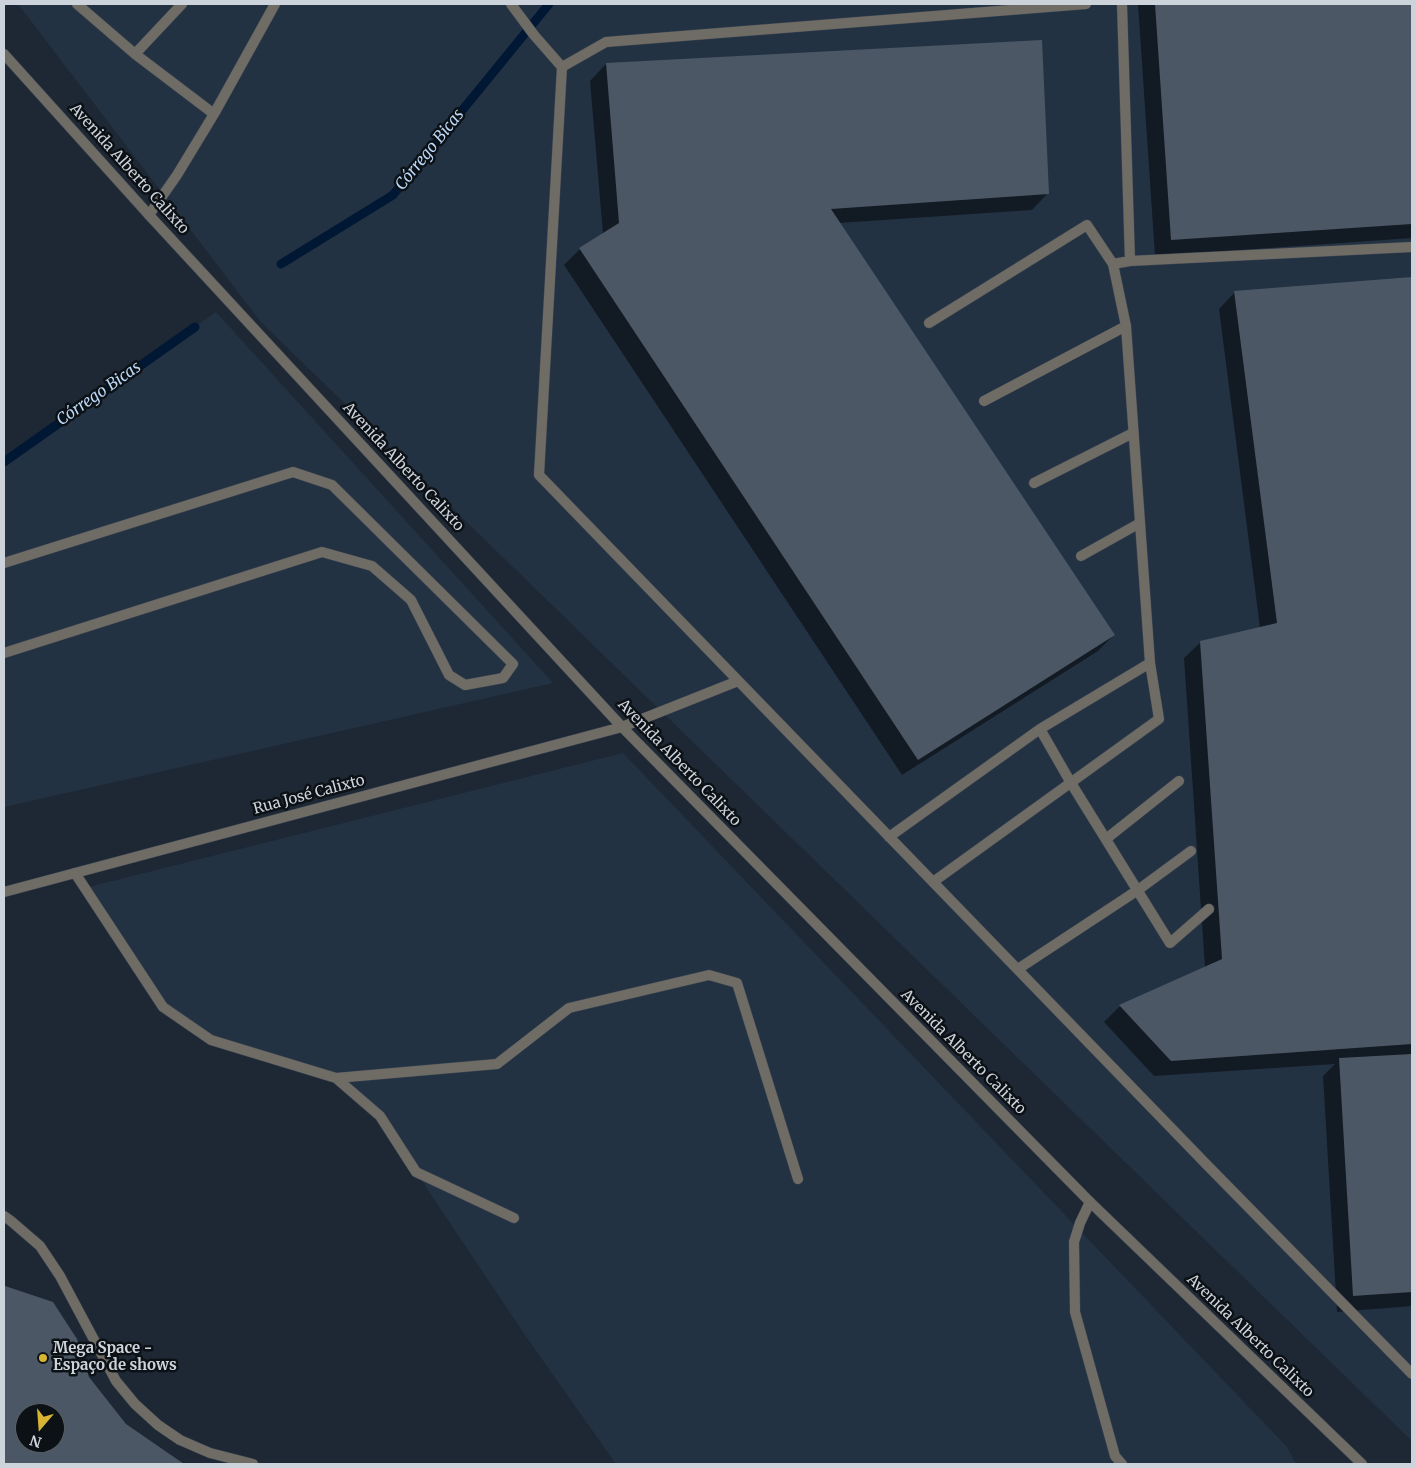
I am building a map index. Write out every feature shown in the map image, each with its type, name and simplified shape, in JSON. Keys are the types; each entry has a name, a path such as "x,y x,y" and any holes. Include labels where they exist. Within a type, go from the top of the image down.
{"street":[{"path":"77,4 135,54 214,114"},
{"path":"135,54 182,4"},
{"path":"149,214 177,175 214,114 275,4"},
{"path":"511,4 534,35 562,67 539,475 1412,1374"},
{"path":"562,67 606,42 1086,4"},
{"path":"1122,4 1130,261"},
{"name":"Avenida Alberto Calixto","path":"4,54 622,727 1090,1202 1362,1464"},
{"path":"929,323 1086,225 1113,264 1126,326 1150,663 1159,719 933,882"},
{"path":"1113,264 1130,261 1412,246"},
{"path":"984,401 1126,326"},
{"path":"1034,483 1133,433"},
{"path":"4,562 293,472 332,485 512,664 504,678 465,684 449,675 412,600 372,566 322,552 4,653"},
{"path":"1081,556 1140,522"},
{"path":"889,837 1040,729 1150,663"},
{"name":"Rua José Calixto","path":"4,892 622,727 738,681"},
{"path":"1040,729 1170,943 1209,909"},
{"path":"1106,839 1179,781"},
{"path":"1018,969 1138,890 1191,851"},
{"path":"75,873 163,1006 211,1040 336,1078 497,1064 569,1008 709,975 737,983 798,1178"},
{"path":"336,1078 380,1116 416,1172 514,1218"},
{"path":"1090,1202 1074,1242 1075,1312 1116,1456 1122,1464"},
{"path":"4,1216 40,1246 60,1276 116,1381 135,1404 158,1425 180,1440 210,1453 253,1464"}],"shaded area":[{"path":"18,4 1412,4 1412,1441 261,322"},
{"path":"216,312 553,683 4,807 4,462"},
{"path":"623,753 1287,1447 1296,1464 616,1464 525,1335 380,1116 336,1078 211,1040 163,1007 85,888"}],"building":[{"path":"1155,4 1412,4 1412,224 1171,240"},
{"path":"1042,40 1049,194 831,209 1115,635 918,760 579,248 619,223 606,63"},
{"path":"1412,277 1412,1044 1171,1061 1119,1005 1222,959 1200,641 1277,623 1234,291"},
{"path":"1412,1054 1412,1292 1353,1296 1339,1058"},
{"name":"Mega Space - Espaço de shows","path":"5,1286 53,1302 77,1339 89,1377 126,1424 184,1464 4,1464"}],"waterway":[{"name":"Córrego Bicas","path":"281,264 393,195 549,4"},
{"name":"Córrego Bicas","path":"4,462 195,327"}],"place":[{"name":"Mega Space - Espaço de shows","path":"43,1358"}]}
